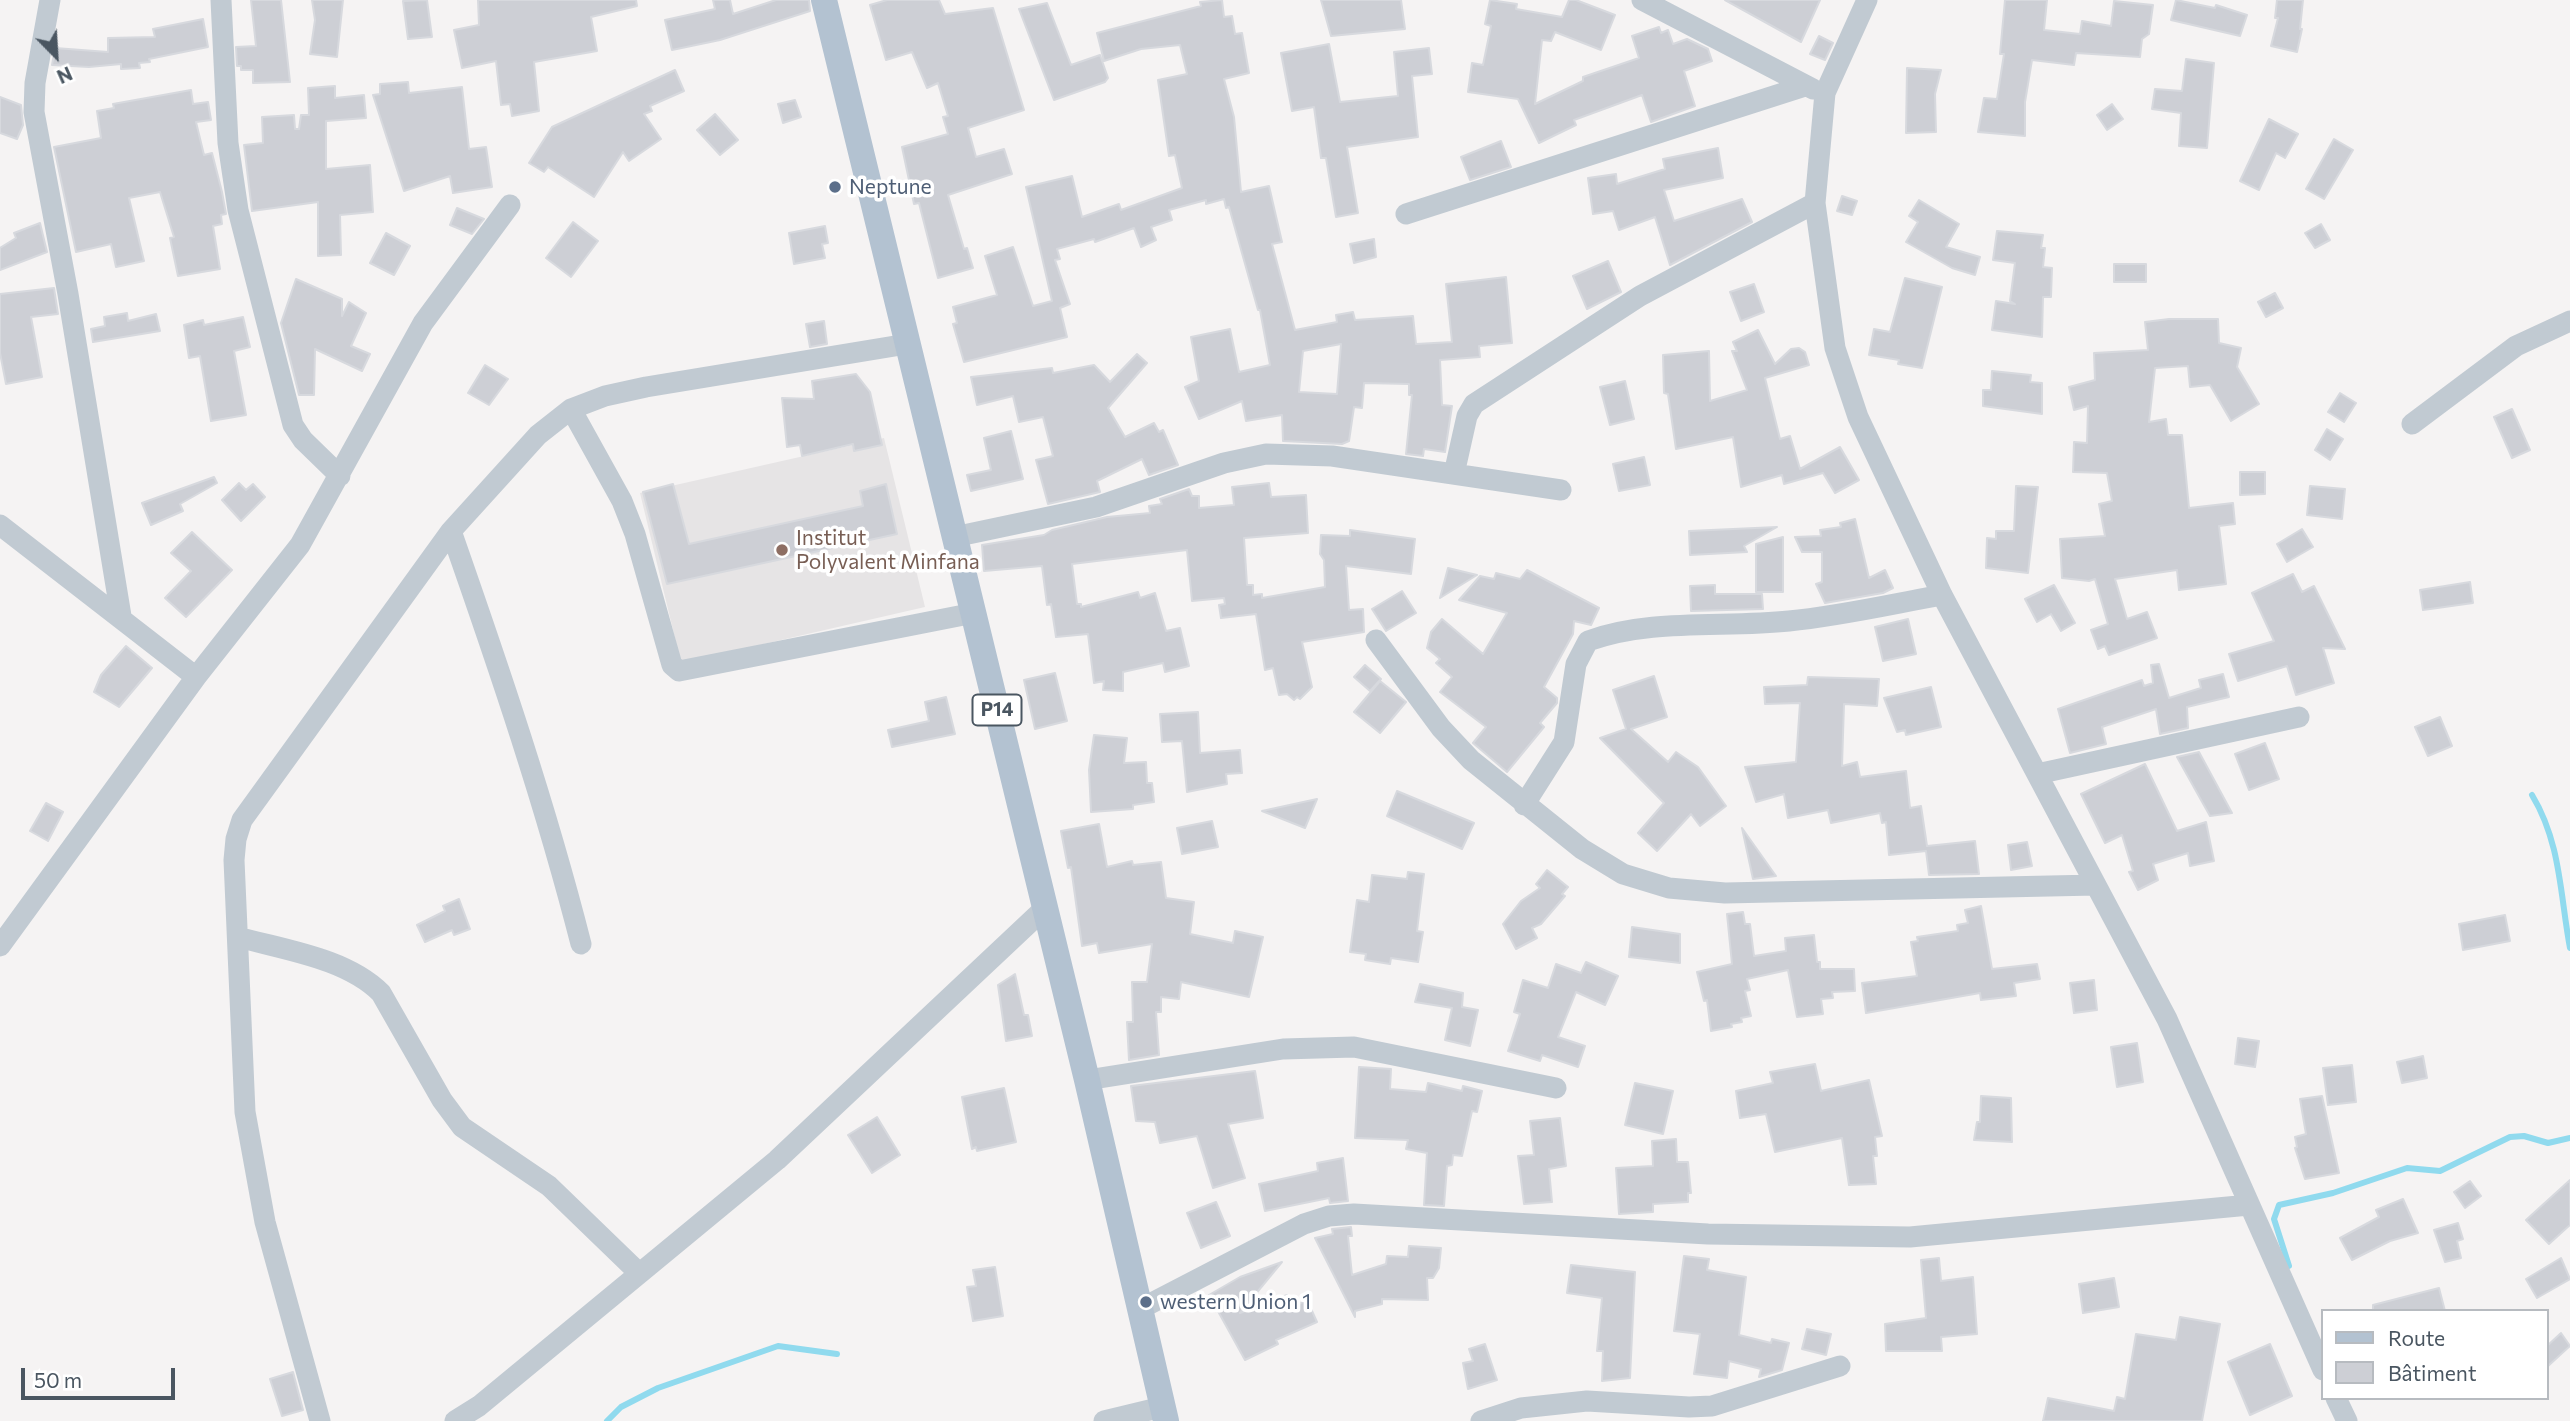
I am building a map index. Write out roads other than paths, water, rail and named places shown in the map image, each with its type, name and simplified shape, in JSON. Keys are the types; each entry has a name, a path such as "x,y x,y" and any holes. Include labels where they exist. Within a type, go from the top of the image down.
{"main road":[{"name":"P14","path":"824,0 1142,1308 1164,1414"}],"street":[{"path":"50,0 36,83 34,112 68,294 121,616"},
{"path":"221,0 228,144 237,209 257,290 293,425 303,440 340,476"},
{"path":"1642,0 1815,90"},
{"path":"1867,0 1815,90 1815,203 1835,348 1850,394 1889,488 1942,595 2167,1019 2322,1368"},
{"path":"1406,214 1815,90"},
{"path":"1454,474 1467,416 1474,404 1640,296 1815,203"},
{"path":"0,946 197,677 300,545 340,476 397,365 423,323 510,205"},
{"path":"2412,424 2515,346 2553,326 2570,321"},
{"path":"320,1421 265,1222 245,1112 234,860 236,839 242,820 451,531 538,435 571,409 605,396 646,387 907,344"},
{"path":"571,409 622,502 635,534 672,665 679,671 974,613"},
{"path":"954,537 1096,507 1224,463 1256,455 1332,456 1561,490"},
{"path":"0,524 197,677"},
{"path":"451,531 527,748 552,828 581,944"},
{"path":"1524,805 1564,742 1576,664 1588,641 1605,635 1678,626 1790,621 1942,595"},
{"path":"1376,640 1441,727 1471,760 1582,849 1623,874 1669,888 1725,893 2096,885"},
{"path":"2037,774 2300,717"},
{"path":"455,1421 479,1406 777,1160 1045,908"},
{"path":"238,937 322,961 370,983 381,993 442,1100 462,1127 549,1186 639,1273"},
{"path":"1087,1080 1283,1049 1354,1047 1556,1088"},
{"path":"1142,1308 1304,1224 1329,1216 1386,1215 1708,1234 1910,1237 2249,1205"},
{"path":"1481,1421 1521,1408 1587,1401 1712,1406 1840,1366"},
{"path":"2337,1400 2347,1421"},
{"path":"1104,1421 1164,1414"}],"waterway":[{"path":"2532,795 2542,813 2554,851 2570,948"},
{"path":"2289,1266 2274,1219 2279,1205 2333,1193 2407,1168 2440,1171 2510,1137 2524,1136 2548,1143 2570,1138"},
{"path":"607,1421 621,1407 658,1388 778,1346 837,1354"}],"place":[{"name":"Neptune","path":"835,187"},
{"name":"Institut Polyvalent Minfana","path":"782,550"},
{"name":"western Union 1","path":"1146,1302"}]}
